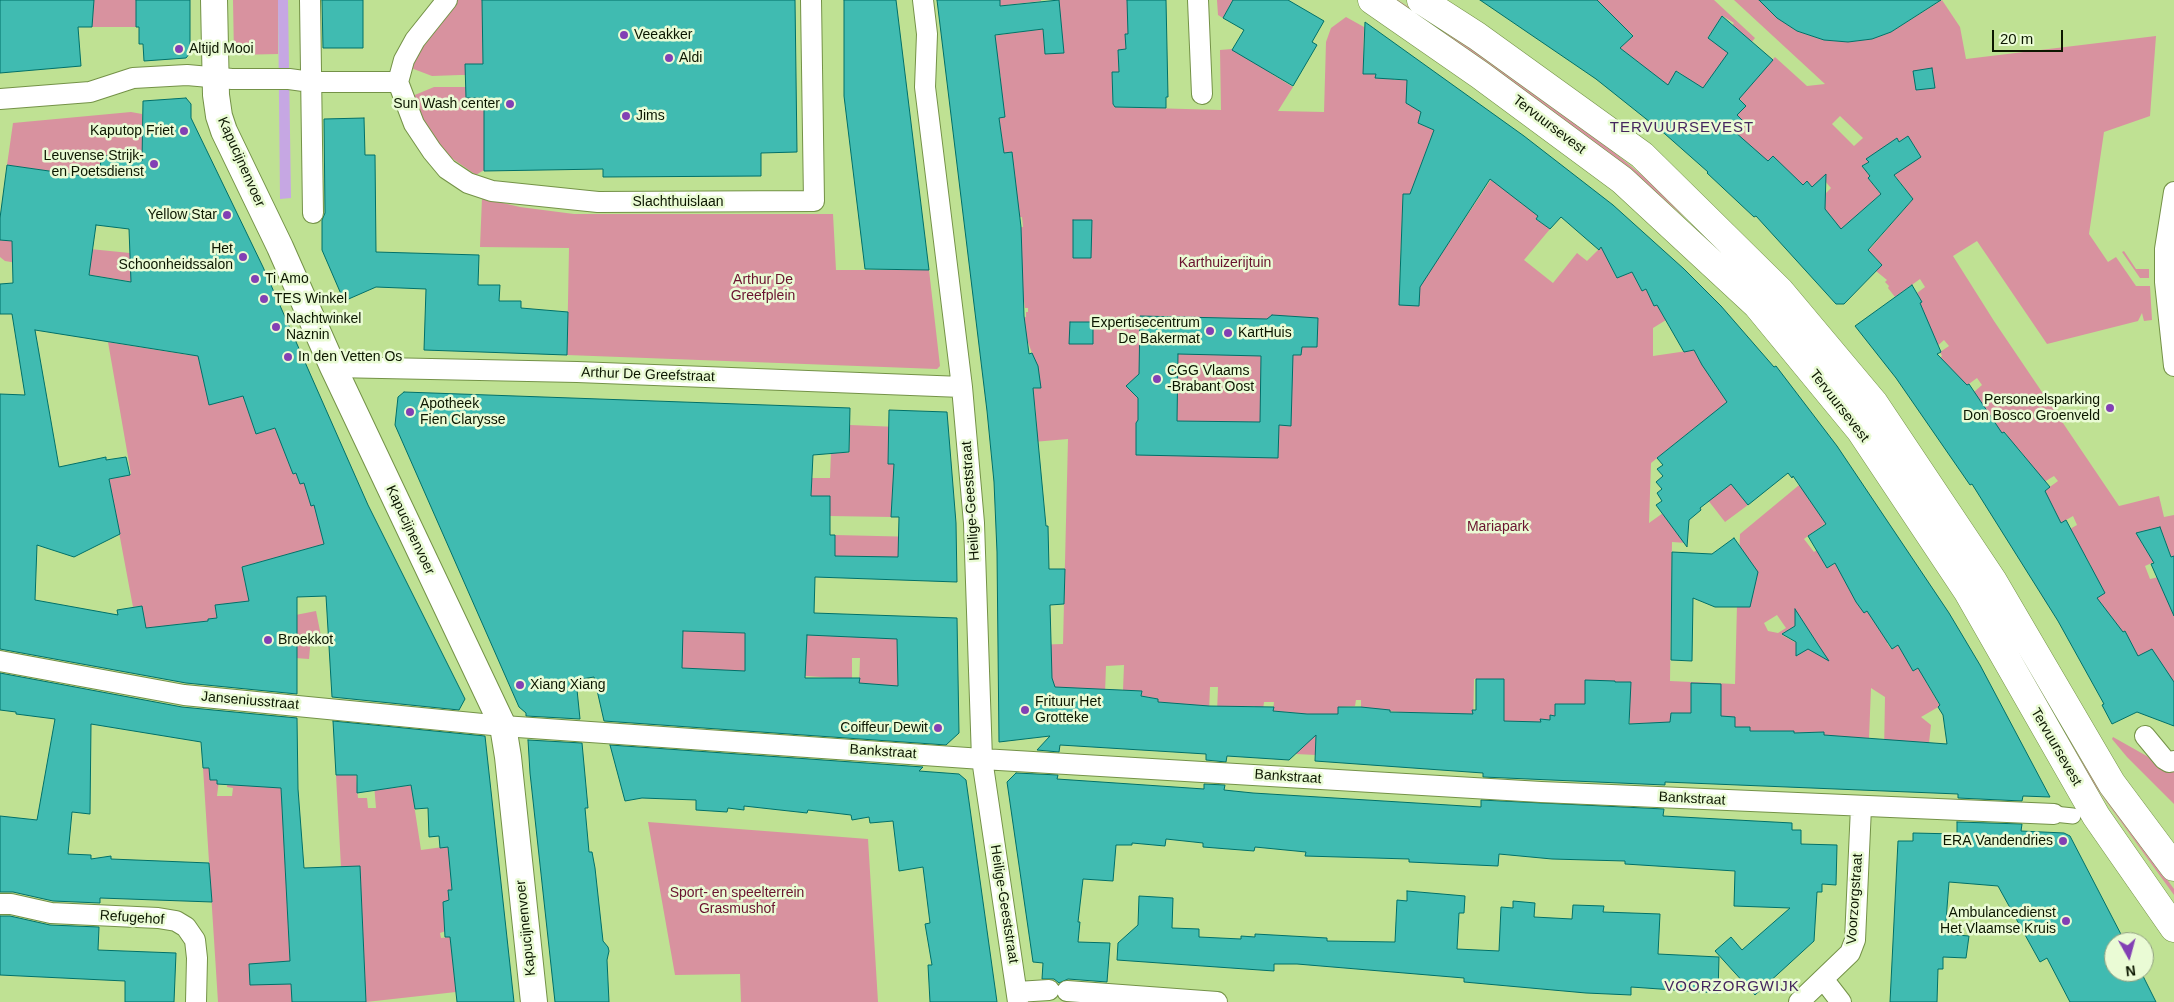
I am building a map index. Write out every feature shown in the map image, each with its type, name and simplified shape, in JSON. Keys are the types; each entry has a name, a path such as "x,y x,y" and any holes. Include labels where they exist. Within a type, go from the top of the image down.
{"main road":[{"name":"Tervuursevest","path":"1372,0 1480,75 1622,180 1757,305 1854,422 1898,487 1968,592 2096,816 2174,928"},
{"name":"Tervuursevest","path":"1421,0 1477,36 1642,156 1780,291 1879,411 1993,581 2112,784 2174,867"}],"street":[{"name":"Kapucijnenvoer","path":"214,0 215,78 219,116 224,131 280,247 333,367 503,726 534,1002"},
{"path":"310,0 313,213"},
{"path":"0,99 90,92 133,78 187,75 311,82 398,82 404,60 415,40 447,0"},
{"name":"Slachthuislaan","path":"398,82 414,124 447,169 468,183 492,191 598,202 814,201 811,0"},
{"name":"Heilige-Geeststraat","path":"923,0 927,34 925,87 962,387 974,532 982,759 1017,997"},
{"path":"1198,0 1202,94"},
{"path":"2174,192 2165,248 2165,274 2174,366"},
{"name":"Arthur De Greefstraat","path":"333,367 577,372 962,387"},
{"name":"Janseniusstraat","path":"0,661 184,694 503,726"},
{"name":"Bankstraat","path":"503,726 982,759 1531,791 2063,815"},
{"path":"2145,736 2164,759 2169,762 2174,761"},
{"name":"Voorzorgstraat","path":"1799,1002 1850,953 1854,940 1861,807"},
{"name":"Refugehof","path":"0,904 11,904 51,913 158,918 176,921 186,927 195,940 197,958 196,1002"},
{"path":"1824,980 1841,1002"},
{"path":"1017,997 1058,991 1217,1002"}],"green space":[{"path":"94,0 136,0 136,27 92,27"},
{"path":"233,0 278,0 278,54 234,55"},
{"path":"457,0 482,0 483,64 466,75 432,76 411,68 422,43 450,5"},
{"path":"972,0 1041,0 1041,1 973,9"},
{"path":"1059,0 1128,0 1126,49 1118,50 1119,72 1112,72 1113,104 1115,107 1221,110 1220,50 1232,49 1240,55 1257,24 1270,73 1293,87 1278,111 1324,112 1326,42 1331,28 1346,17 1364,27 1363,73 1376,74 1375,77 1394,77 1394,80 1407,80 1421,112 1418,123 1434,130 1410,194 1403,194 1399,290 1416,292 1492,178 1522,204 1542,211 1536,219 1550,229 1524,260 1553,283 1577,253 1587,261 1605,243 1609,262 1616,277 1632,272 1642,291 1646,289 1654,305 1658,305 1666,320 1653,328 1653,356 1694,350 1699,359 1720,381 1716,386 1727,401 1735,456 1706,419 1651,463 1649,523 1663,513 1687,543 1672,542 1670,681 1735,684 1737,605 1753,594 1754,590 1738,584 1740,534 1804,481 1807,496 1826,523 1804,539 1814,552 1836,537 1825,564 1827,568 1836,563 1886,598 1907,630 1887,643 1891,649 1906,640 1922,656 1910,665 1913,671 1927,663 1935,676 1926,682 1940,706 1921,717 1931,725 1929,743 1884,753 1885,697 1871,688 1869,738 1824,738 1824,732 1794,733 1794,731 1784,731 1784,736 1735,732 1735,717 1678,718 1678,713 1671,713 1670,734 1647,723 1630,724 1630,718 1584,717 1567,704 1555,704 1555,716 1550,720 1541,719 1541,732 1504,723 1486,679 1474,679 1473,729 1446,713 1409,713 1361,708 1361,700 1356,700 1355,706 1338,707 1338,714 1317,714 1316,755 1296,754 1296,713 1273,711 1274,702 1264,702 1261,725 1255,725 1255,706 1244,706 1244,714 1217,713 1218,687 1210,687 1209,712 1158,704 1158,699 1148,697 1140,710 1142,691 1123,690 1124,665 1106,666 1105,693 1051,695 1051,660 1030,645 1063,644 1068,439 1033,442 1032,430 1037,429 1035,406 1028,389 1040,388 1032,353 1019,318 1026,317 1028,308 1025,308 1024,301 1014,301 1013,285 972,287 970,271 1021,268 1012,228 1023,227 1022,217 1008,219 1016,188 1012,153 1004,153 999,118 1005,117 994,82 1001,81 1001,77 984,37 1043,29 1045,54 1063,53","holes":["1777,615 1786,628 1778,633 1768,631 1764,623","1803,621 1807,649 1782,635"]},
{"path":"1217,0 1233,0 1223,18 1218,15"},
{"path":"1391,0 1398,0 1477,53 1605,145 1654,185 1751,278 1868,416 2018,647 2082,761 2174,889 2174,895 2090,779 1749,281 1689,221 1629,169 1506,78"},
{"path":"1593,0 1714,0 1755,38 1740,56 1760,74 1775,57 1807,86 1825,84 1734,0 1759,0 1777,17 1797,31 1824,40 1848,42 1872,39 1891,32 1942,0 1960,27 1966,59 2156,36 2150,116 2104,132 2089,234 2108,262 2116,257 2136,286 2150,286 2152,320 2144,321 2142,313 2138,321 2047,344 1977,241 1953,256 1994,321 2119,506 2159,496 2164,517 2174,515 2174,564 2160,527 2136,533 2154,562 2145,566 2150,579 2159,577 2174,616 2174,690 2138,688 2130,641 2125,631 2123,632 2058,597 2047,604 2042,596 2091,566 2086,557 2063,533 2077,525 2073,516 2061,523 2040,494 2058,481 2054,476 2031,490 2030,464 2018,448 2016,449 2005,432 1980,447 1997,425 1991,416 1986,419 1974,392 1982,385 1977,378 1962,389 1951,369 1944,362 1928,367 1942,356 1940,352 1949,346 1944,340 1934,349 1900,316 1922,302 1917,293 1925,287 1920,279 1895,297 1885,282 1887,280 1876,271 1882,265 1875,257 1857,264 1913,199 1887,165 1878,156 1862,166 1870,176 1868,178 1881,194 1838,232 1835,222 1818,201 1831,188 1824,180 1812,187 1797,192 1766,190 1735,132 1737,115 1746,106 1740,99 1719,120 1675,85 1683,75 1677,71 1668,86 1629,77 1639,63 1620,48 1633,35","holes":["1723,16 1734,23 1723,39 1717,44 1708,37","1840,116 1863,138 1854,146 1832,124","1908,137 1921,157 1913,162 1903,163 1890,143 1897,138 1899,142"]},
{"path":"434,87 466,87 466,98 484,98 484,170 476,175 446,154 410,97"},
{"path":"131,112 142,114 142,128 152,156 131,159 102,155 98,178 7,165 13,123"},
{"name":"Arthur De Greefplein","path":"482,198 520,207 574,214 833,214 836,270 929,270 940,366 937,369 567,355 569,248 480,247"},
{"path":"0,240 130,253 189,291 5,261 0,257"},
{"path":"2124,251 2136,269 2149,269 2149,278 2140,278 2122,252"},
{"path":"189,311 254,379 253,425 256,434 275,428 276,432 278,431 293,474 296,473 300,484 310,481 324,544 242,567 256,634 225,604 215,606 217,618 208,619 209,627 186,625 185,623 146,629 142,606 133,607 109,479 131,474 108,342 189,355"},
{"path":"850,425 898,427 888,464 895,464 891,517 830,516 830,496 811,496 812,478 830,478 831,452 849,453"},
{"path":"1720,469 1748,505 1725,522 1697,486"},
{"path":"835,535 919,537 908,558 835,556"},
{"path":"316,611 321,636 311,637 309,659 295,658 275,619"},
{"path":"683,631 773,634 807,644 807,635 897,638 898,689 859,683 860,658 852,658 852,682 836,678 791,675 762,667 745,666 745,672 680,669"},
{"path":"2113,737 2168,768 2174,769 2174,804 2127,757 2112,739"},
{"path":"229,762 280,763 292,1002 218,1002 203,768 209,768 210,780 219,780 217,796 232,796 233,788 227,787"},
{"path":"336,775 356,775 358,798 367,798 368,808 376,808 374,784 394,788 411,785 421,850 450,846 469,874 451,877 452,890 449,900 443,902 446,931 440,933 441,938 450,937 456,992 366,1002 360,866 341,867"},
{"name":"Sport- en speelterrein Grasmushof","path":"648,822 868,839 878,1002 741,1002 740,974 675,975"}],"shaded area":[{"path":"278,0 288,0 291,198 280,199"}],"building":[{"path":"0,0 94,0 92,27 78,27 81,66 0,73"},
{"path":"136,0 190,0 190,53 186,58 144,61 143,44 139,44 139,27 136,27"},
{"path":"322,0 363,0 363,48 323,48"},
{"path":"482,0 795,0 797,152 761,153 761,176 603,177 603,169 484,171 484,98 466,98 465,64 483,64"},
{"path":"844,0 896,0 929,270 865,269 844,96"},
{"path":"937,0 1000,0 1000,6 1059,0 1064,53 1045,54 1043,29 995,35 1005,117 999,118 1004,153 1012,152 1021,227 1024,316 1029,354 1032,353 1038,366 1041,388 1033,388 1046,526 1048,526 1049,569 1065,569 1064,604 1050,605 1052,678 1055,687 1142,691 1141,696 1158,699 1158,702 1209,706 1274,707 1273,711 1307,714 1338,714 1338,707 1361,707 1390,710 1390,712 1473,714 1472,710 1476,710 1476,679 1504,679 1504,721 1541,722 1540,719 1550,720 1550,715 1555,716 1555,704 1585,704 1585,680 1631,682 1629,724 1670,722 1671,713 1691,713 1691,683 1721,684 1721,716 1735,717 1735,727 1750,727 1750,731 1824,732 1824,735 1947,744 1943,715 1938,707 1940,705 1918,668 1913,671 1898,645 1892,649 1867,611 1864,613 1856,602 1835,563 1827,568 1808,536 1826,524 1793,476 1792,478 1788,473 1748,505 1731,484 1700,508 1701,510 1689,520 1687,547 1656,505 1662,501 1657,493 1662,489 1656,482 1663,476 1657,469 1663,465 1657,458 1727,402 1694,350 1684,352 1657,305 1654,306 1646,289 1642,291 1632,272 1617,278 1601,247 1599,250 1561,217 1550,229 1536,219 1538,216 1490,179 1420,287 1419,306 1399,305 1403,194 1410,194 1434,130 1418,123 1421,112 1406,103 1407,80 1375,78 1376,74 1363,74 1365,22 1524,136 1613,205 1684,269 1721,306 1774,367 1776,366 1837,446 1949,613 1980,665 2050,797 2023,796 2022,801 1958,798 1958,794 1665,782 1665,785 1483,777 1483,773 1315,761 1316,735 1289,760 1227,756 1226,762 1206,760 1206,754 1060,745 1059,752 1037,750 1050,736 999,742 997,552 994,482"},
{"path":"1127,0 1166,0 1168,97 1166,97 1166,108 1115,107 1113,104 1112,72 1119,72 1118,50 1126,49 1125,34 1128,34"},
{"path":"1233,0 1288,0 1324,21 1312,42 1317,45 1293,86 1232,50 1244,30 1223,18"},
{"path":"1480,0 1597,0 1633,36 1620,48 1668,85 1676,71 1703,88 1728,53 1708,38 1722,16 1773,60 1739,99 1746,106 1737,115 1744,122 1735,132 1768,161 1773,156 1803,185 1807,181 1812,187 1826,174 1825,209 1841,229 1881,194 1868,178 1870,176 1862,166 1869,162 1866,159 1897,138 1899,142 1908,136 1921,157 1894,175 1913,199 1868,250 1882,265 1844,304 1836,304 1756,216 1754,217 1708,172 1665,134 1596,79"},
{"path":"1759,0 1941,0 1891,32 1872,39 1848,42 1824,40 1797,31 1777,18"},
{"path":"1932,68 1935,88 1916,90 1913,71"},
{"path":"186,98 191,104 191,118 263,267 368,505 465,699 459,710 332,697 326,596 297,597 297,694 186,683 0,649 0,394 25,395 12,314 0,314 0,284 13,283 12,241 0,240 0,218 7,165 98,178 102,155 142,161 143,101","holes":["96,225 129,229 131,282 89,275","35,330 198,356 209,405 243,396 256,434 275,428 293,474 296,473 300,484 304,483 311,506 314,505 324,544 242,567 249,601 215,605 217,618 208,619 208,621 146,628 142,606 117,610 118,615 35,600 37,545 74,557 120,534 109,479 130,475 126,457 106,460 106,457 59,467"]},
{"path":"364,118 365,155 375,155 376,252 479,255 478,285 500,285 499,301 521,301 521,308 568,312 567,355 424,350 426,289 376,287 344,301 322,250 322,220 325,213 324,119"},
{"path":"1073,220 1092,220 1091,258 1073,258"},
{"path":"1912,285 1922,302 1920,303 1941,352 1937,354 1967,385 1969,384 2002,433 2004,432 2050,487 2045,491 2061,523 2066,520 2105,593 2097,598 2123,632 2125,631 2138,656 2152,649 2174,682 2174,726 2137,712 2112,724 2102,705 2104,704 2058,621 1972,484 1970,485 1896,378 1855,326"},
{"name":"KartHuis","path":"1272,315 1318,318 1317,347 1302,347 1301,355 1293,355 1291,426 1279,425 1278,458 1136,455 1138,398 1126,386 1139,374 1140,316 1267,319","holes":["1178,354 1261,356 1260,422 1177,421"]},
{"path":"1070,322 1093,322 1093,344 1069,344"},
{"path":"404,392 850,408 849,452 813,455 811,496 830,496 830,535 835,535 835,556 898,557 899,517 891,517 894,464 888,464 889,410 947,412 956,523 957,582 815,577 814,613 957,618 959,733 946,745 604,721 594,677 576,680 580,719 526,716 526,713 519,707 395,425 398,397","holes":["683,631 745,633 745,671 682,668","807,635 897,639 898,686 859,683 860,678 805,678"]},
{"path":"2160,527 2171,557 2174,556 2174,616 2151,564 2154,563 2136,533"},
{"path":"1734,538 1758,572 1750,607 1715,607 1693,598 1692,661 1671,660 1672,552 1712,554"},
{"path":"1795,609 1829,661 1808,649 1796,656 1796,642 1782,634 1795,626"},
{"path":"0,673 182,707 297,718 298,789 304,868 360,866 366,1002 292,1002 291,984 250,985 249,964 290,961 281,788 217,784 217,780 210,780 209,768 203,768 201,742 91,724 90,814 72,812 68,854 91,855 91,859 111,856 111,859 209,863 212,902 100,898 100,903 53,901 13,892 0,892 0,816 37,820 55,719 0,710"},
{"path":"333,721 485,736 514,1002 457,1002 450,937 445,937 443,902 449,900 448,890 452,890 448,847 440,848 439,836 429,837 428,808 415,809 411,785 357,793 357,775 336,775"},
{"path":"528,740 582,743 588,808 585,808 589,852 592,852 595,868 603,941 609,951 607,960 609,1002 555,1002"},
{"path":"610,745 923,767 919,771 959,774 966,780 997,1002 930,1002 928,965 932,965 925,924 930,923 923,867 899,871 893,821 870,823 869,817 852,820 851,815 808,810 807,813 744,806 744,810 728,808 727,812 696,810 696,800 642,798 625,801"},
{"path":"1016,773 1058,775 1057,779 1204,789 1204,784 1225,785 1224,790 1253,793 1481,807 1481,800 1664,809 1663,816 1792,823 1792,830 1801,830 1801,844 1837,845 1836,885 1822,884 1822,892 1817,892 1814,941 1755,995 1715,951 1731,937 1742,950 1790,908 1734,906 1735,871 1625,864 1625,861 1552,859 1499,854 1498,866 1409,862 1409,859 1305,856 1306,852 1255,847 1254,851 1203,847 1203,843 1166,839 1165,846 1132,843 1132,845 1116,845 1113,881 1083,879 1078,922 1080,922 1078,942 1110,943 1107,982 1068,979 1059,983 1054,979 1042,979 1043,963 1033,962 1007,782"},
{"path":"1957,822 2022,824 2021,831 2064,833 2070,836 2120,932 2104,932 2104,982 2146,982 2156,1002 2070,1002 2047,958 2040,962 1998,886 1949,882 1945,934 1969,936 1966,958 1943,957 1943,969 1938,969 1937,1002 1890,1002 1898,841 1913,841 1913,833 1957,834"},
{"path":"1407,891 1465,896 1464,913 1459,913 1457,949 1499,951 1501,907 1513,908 1513,901 1535,903 1534,917 1572,919 1573,905 1604,906 1603,912 1660,914 1658,954 1719,957 1718,993 1631,987 1631,995 1586,993 1464,982 1464,978 1297,964 1274,964 1274,971 1117,960 1118,943 1138,925 1139,896 1173,898 1172,928 1199,929 1199,937 1241,939 1241,936 1255,937 1255,934 1327,938 1327,941 1395,942 1397,900 1407,901"},
{"path":"0,916 10,916 50,925 99,927 98,950 176,953 174,1002 125,1002 125,981 0,975"}],"place":[{"name":"Veeakker","path":"624,35"},
{"name":"Altijd Mooi","path":"179,49"},
{"name":"Aldi","path":"669,58"},
{"name":"Sun Wash center","path":"510,104"},
{"name":"Jims","path":"626,116"},
{"name":"Kaputop Friet","path":"184,131"},
{"name":"Leuvense Strijk- en Poetsdienst","path":"154,164"},
{"name":"Yellow Star","path":"227,215"},
{"name":"Het Schoonheidssalon","path":"243,257"},
{"name":"Ti Amo","path":"255,279"},
{"name":"TES Winkel","path":"264,299"},
{"name":"Nachtwinkel Naznin","path":"276,327"},
{"name":"Expertisecentrum De Bakermat","path":"1210,331"},
{"name":"KartHuis","path":"1228,333"},
{"name":"In den Vetten Os","path":"288,357"},
{"name":"CGG Vlaams -Brabant Oost","path":"1157,379"},
{"name":"Personeelsparking Don Bosco Groenveld","path":"2110,408"},
{"name":"Apotheek Fien Clarysse","path":"410,412"},
{"name":"Broekkot","path":"268,640"},
{"name":"Xiang Xiang","path":"520,685"},
{"name":"Frituur Het Grotteke","path":"1025,710"},
{"name":"Coiffeur Dewit","path":"938,728"},
{"name":"ERA Vandendries","path":"2063,841"},
{"name":"Ambulancedienst Het Vlaamse Kruis","path":"2066,921"}],"district":[{"name":"TERVUURSEVEST","path":"1682,128"},
{"name":"VOORZORGWIJK","path":"1732,987"}],"park label":[{"name":"Karthuizerijtuin","path":"1225,263"},
{"name":"Mariapark","path":"1498,527"}]}
